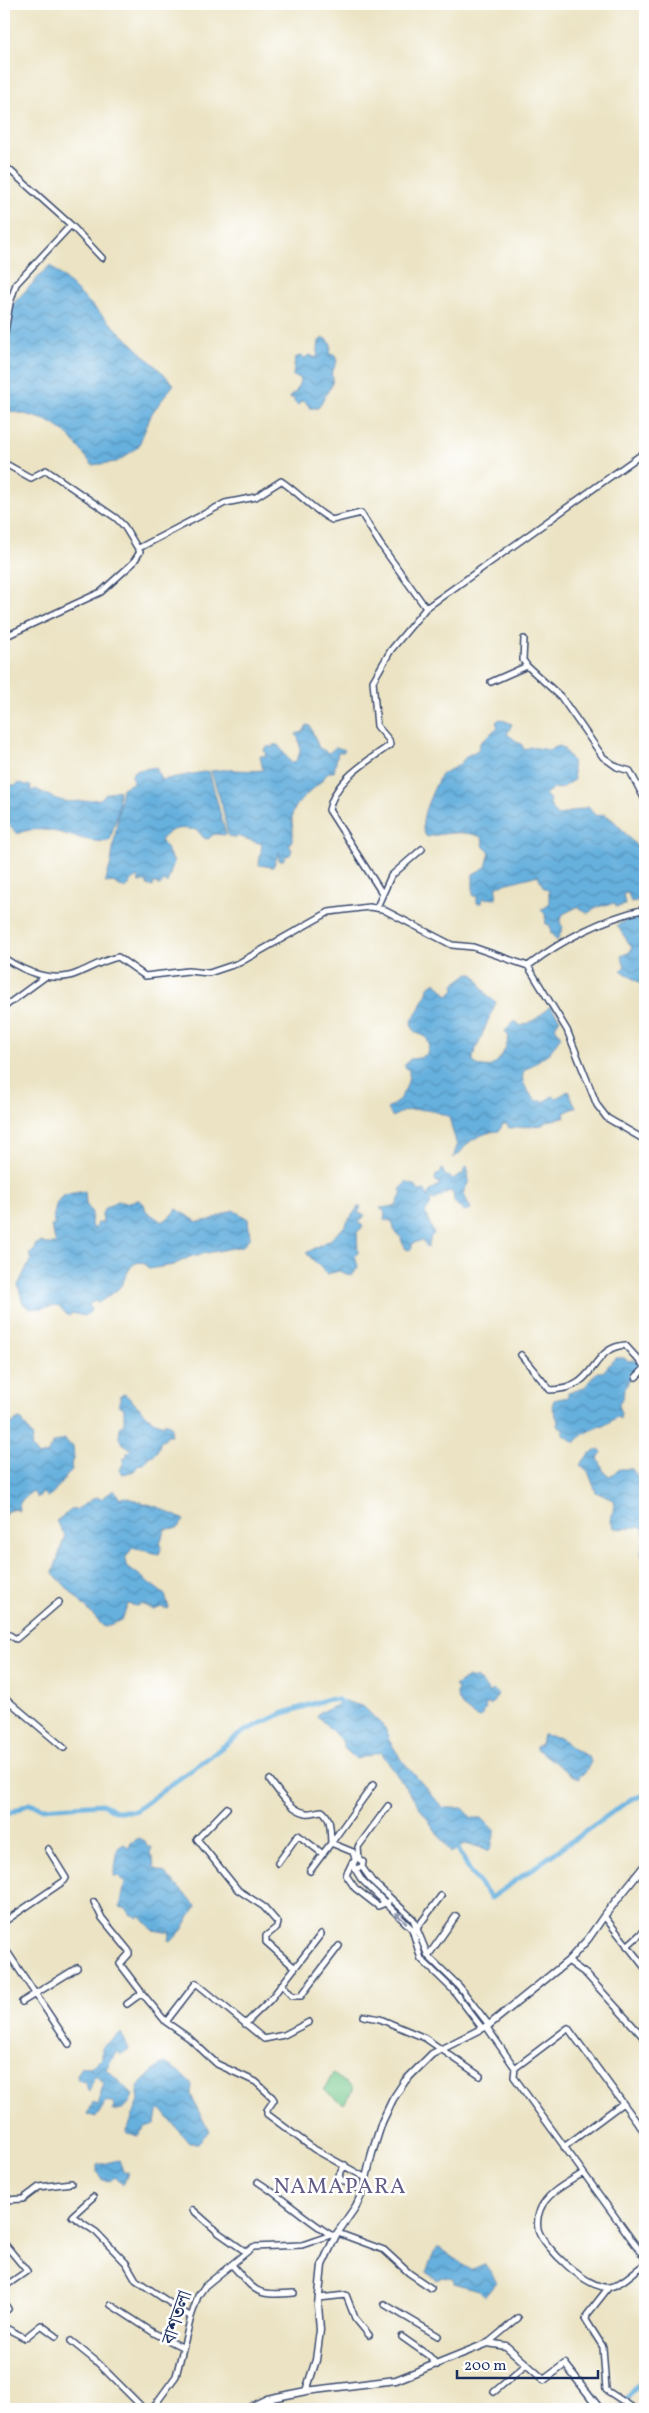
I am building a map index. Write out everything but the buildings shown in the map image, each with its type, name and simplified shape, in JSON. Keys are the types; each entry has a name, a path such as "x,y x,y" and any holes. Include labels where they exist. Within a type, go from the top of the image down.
{"street":[{"path":"4,166 71,225 102,258"},
{"path":"4,337 10,303 16,284 71,225"},
{"path":"382,893 329,810 333,797 342,782 390,745 389,740 377,726 373,681 391,650 426,608 645,452"},
{"path":"4,463 31,478 46,470 116,518 139,548 139,554 133,563 101,592 4,637"},
{"path":"139,548 225,503 256,497 281,482 332,520 361,513 380,544 426,608"},
{"path":"524,639 523,660 526,666 561,697 602,757 617,767 630,772 645,800"},
{"path":"491,682 526,666"},
{"path":"377,907 390,876 422,849"},
{"path":"4,958 45,976 69,976 104,960 118,957 145,976 188,971 209,973 239,963 329,912 377,907 452,945 473,947 528,966 567,1030 597,1106 608,1118 645,1140"},
{"path":"528,966 555,945 620,915 645,909"},
{"path":"4,1008 45,976"},
{"path":"521,1355 550,1390 563,1390 580,1383 590,1373 601,1356 615,1346 626,1344 645,1368 636,1377"},
{"path":"4,1634 5,1632 16,1639 59,1602"},
{"path":"4,1697 64,1748"},
{"path":"270,1780 283,1797 301,1812 322,1811 326,1814 329,1818 331,1843"},
{"path":"310,1871 373,1785"},
{"path":"388,1806 358,1847 356,1860 347,1868 346,1874 349,1882 378,1906 388,1901"},
{"path":"227,1808 197,1839 238,1890 264,1907 278,1923 277,1927 266,1936 266,1942 295,1968"},
{"path":"278,1863 298,1835 323,1854"},
{"path":"331,1843 353,1852 359,1868 412,1929 421,1959 459,1986 514,2068 514,2077 645,2258"},
{"path":"4,1922 66,1878 48,1849"},
{"path":"356,1860 363,1862 359,1868"},
{"path":"306,2391 316,2360 320,2330 318,2298 322,2265 335,2234 356,2206 364,2191 382,2122 393,2099 420,2066 438,2049 486,2026 568,1961 588,1939 604,1916 645,1866"},
{"path":"417,1928 441,1896"},
{"path":"388,1901 412,1919 428,1956 453,1990 486,2026"},
{"path":"94,1902 102,1918 129,1950 129,1954 120,1964 166,2022 189,2038 217,2064 256,2082 274,2100 267,2110 268,2114 314,2149 366,2178"},
{"path":"428,1956 456,1916"},
{"path":"604,1916 645,1966"},
{"path":"627,1946 645,1930"},
{"path":"245,2024 270,2000 321,1934"},
{"path":"417,1947 424,1944"},
{"path":"282,1984 292,1996 296,1998 300,1996 339,1946"},
{"path":"4,1947 34,1995 69,2044"},
{"path":"568,1961 586,1974 645,2039"},
{"path":"22,2002 78,1968"},
{"path":"166,2022 196,1983 264,2039 270,2040 309,2022"},
{"path":"453,1990 459,1986"},
{"path":"127,2004 142,1993"},
{"path":"364,2016 380,2019 425,2038 438,2049 480,2076"},
{"path":"514,2068 568,2028 645,2133"},
{"path":"564,2148 623,2103"},
{"path":"345,2165 339,2175 341,2180 364,2191"},
{"path":"583,2173 546,2199 539,2210 538,2229 546,2243 579,2277 593,2284 609,2287"},
{"path":"4,2200 23,2198 39,2187 71,2182"},
{"path":"258,2182 280,2195 296,2211 335,2234 384,2250 409,2273 431,2288"},
{"path":"93,2197 72,2216 96,2232 126,2263 136,2280 191,2316"},
{"path":"193,2210 218,2233 246,2252"},
{"name":"বাশতলা","path":"152,2409 176,2376 191,2316 198,2296 206,2286 253,2247 302,2245 335,2234"},
{"path":"4,2243 27,2271 4,2287"},
{"path":"634,2409 615,2398 606,2390 604,2384 606,2363 603,2347 586,2320 609,2287 619,2283 645,2264"},
{"path":"232,2265 253,2289 260,2293 294,2293"},
{"path":"318,2298 346,2295 355,2318 370,2336"},
{"path":"4,2303 8,2309 4,2312"},
{"path":"384,2304 438,2336"},
{"path":"111,2305 154,2333 182,2347"},
{"path":"246,2409 268,2399 306,2391 396,2380 488,2343 518,2318"},
{"path":"4,2327 25,2338 41,2325 56,2336"},
{"path":"402,2337 437,2364"},
{"path":"71,2341 97,2362 144,2409"},
{"path":"488,2343 506,2346 544,2380 565,2364 600,2409"},
{"path":"494,2392 527,2364"}],"green space":[{"path":"333,2074 354,2088 344,2104 323,2090"}],"water":[{"path":"50,265 174,384 152,413 138,447 117,462 92,465 73,440 56,426 35,417 4,410 4,355 12,305"},
{"path":"323,338 327,339 331,344 330,355 334,354 337,361 331,375 333,377 332,384 318,408 310,408 305,401 301,401 298,405 294,402 294,398 290,398 296,392 301,378 293,376 295,358 300,356 305,358 309,355 317,358 319,341"},
{"path":"500,719 512,724 507,734 522,745 524,750 530,747 549,750 559,746 563,748 572,761 574,780 560,789 554,788 545,794 550,800 550,805 557,816 588,807 596,816 604,814 609,817 639,848 645,847 645,899 631,902 628,893 623,894 625,905 617,907 614,903 597,907 588,913 577,907 563,914 560,923 563,927 557,941 551,933 550,925 546,924 545,914 541,910 549,905 549,891 543,887 538,875 497,886 496,899 483,898 482,903 477,903 477,896 473,896 473,874 486,867 490,852 484,847 482,837 461,833 447,833 427,837 423,824 424,815 441,774 458,766 467,756 478,750 480,743 498,727 496,722"},
{"path":"307,725 310,726 319,748 329,753 336,747 345,750 338,752 334,772 328,772 297,804 292,814 293,836 289,845 292,850 290,855 286,856 282,861 279,860 279,852 273,867 259,865 262,844 237,836 236,838 228,836 222,805 211,771 263,770 260,756 266,756 264,749 270,746 272,748 273,745 278,745 292,764 298,758 300,750 296,734 303,732"},
{"path":"156,767 161,780 209,771 226,835 214,834 208,839 204,838 197,830 173,830 161,840 174,862 167,883 164,881 160,886 154,882 153,887 147,885 147,882 139,882 138,877 131,880 130,885 125,889 113,882 105,883 111,863 122,788 133,783 132,775 134,771"},
{"path":"4,782 15,786 19,783 31,786 30,789 33,791 36,789 54,798 74,802 101,799 105,794 119,790 118,811 110,840 90,840 54,831 41,830 29,830 17,834 4,818 9,814 4,812"},
{"path":"645,914 645,987 621,970 625,966 621,956 630,952 632,948 617,925 637,915"},
{"path":"469,973 475,975 488,997 496,1002 473,1056 473,1062 480,1066 492,1066 501,1057 507,1044 509,1037 505,1031 515,1021 521,1026 530,1022 550,1006 560,1019 555,1027 561,1036 550,1052 524,1071 524,1083 536,1101 546,1101 552,1096 557,1098 568,1091 576,1107 564,1113 565,1117 548,1121 542,1125 509,1128 507,1124 503,1124 499,1131 487,1133 470,1141 453,1158 457,1146 449,1117 428,1110 413,1110 399,1113 393,1117 387,1109 400,1098 406,1088 409,1071 404,1066 410,1059 420,1058 427,1054 429,1044 426,1037 415,1032 411,1024 428,987 436,982 448,996 455,989 454,984"},
{"path":"467,1166 469,1181 463,1193 471,1209 464,1211 454,1202 453,1193 449,1191 435,1200 431,1198 430,1206 425,1212 434,1234 431,1236 428,1248 422,1240 412,1244 412,1248 409,1250 406,1249 401,1240 402,1238 395,1233 392,1221 384,1220 385,1212 380,1208 396,1206 402,1193 400,1190 406,1182 415,1186 419,1191 425,1190 428,1198 429,1192 440,1184 435,1180 436,1175 439,1175 442,1169 445,1175 453,1179 461,1174 463,1175 464,1169"},
{"path":"85,1191 86,1204 92,1213 91,1225 94,1230 97,1223 103,1223 102,1214 105,1208 118,1201 125,1203 139,1200 144,1204 146,1211 162,1222 171,1216 176,1209 198,1222 210,1220 233,1210 248,1219 250,1237 243,1246 192,1256 173,1265 149,1269 144,1263 134,1264 118,1289 98,1303 95,1301 89,1304 91,1311 84,1316 73,1313 68,1316 59,1306 30,1309 23,1303 18,1285 31,1259 29,1253 33,1252 36,1244 43,1242 44,1244 56,1244 51,1226 55,1225 54,1218 58,1200 65,1195"},
{"path":"358,1207 361,1207 358,1213 365,1215 358,1224 361,1224 363,1227 357,1232 358,1253 355,1255 358,1267 352,1276 339,1271 327,1274 306,1253 330,1240 343,1228"},
{"path":"615,1358 624,1358 628,1361 637,1360 640,1363 640,1373 633,1375 624,1389 623,1398 619,1404 619,1410 621,1411 620,1419 617,1417 602,1427 601,1425 582,1435 575,1443 563,1434 563,1428 557,1426 558,1421 552,1406 554,1400 568,1397 568,1393 584,1388 597,1372 603,1372"},
{"path":"125,1394 153,1421 164,1425 165,1422 172,1427 171,1435 167,1435 160,1442 157,1451 148,1457 144,1464 139,1464 134,1471 123,1474 120,1470 124,1462 123,1459 127,1457 127,1453 131,1449 122,1443 119,1438 120,1426 124,1424 124,1408 119,1405 121,1399 119,1396"},
{"path":"19,1419 22,1420 33,1438 31,1447 38,1456 47,1454 53,1443 65,1439 73,1446 74,1460 71,1462 72,1471 51,1494 47,1497 43,1493 37,1498 33,1491 21,1502 19,1511 15,1509 7,1511 4,1516 4,1428"},
{"path":"599,1449 602,1452 598,1458 605,1474 610,1476 620,1469 632,1469 645,1487 645,1537 643,1528 620,1529 613,1527 611,1521 615,1501 596,1492 588,1471 580,1465 589,1454"},
{"path":"114,1490 120,1499 124,1497 158,1507 184,1520 178,1528 165,1529 160,1543 162,1547 159,1554 132,1548 125,1559 126,1565 165,1595 169,1608 161,1607 154,1610 142,1604 137,1606 128,1604 122,1620 104,1627 53,1573 65,1535 56,1521 74,1508 76,1510 96,1497 101,1499"},
{"path":"645,1537 645,1559 641,1554"},
{"path":"468,1677 473,1679 476,1677 490,1692 494,1690 498,1694 492,1704 485,1706 486,1709 482,1713 483,1715 479,1718 462,1706 457,1697 458,1688 455,1686"},
{"path":"345,1701 364,1707 385,1728 389,1740 401,1759 443,1808 463,1808 472,1818 482,1818 495,1831 491,1848 487,1851 484,1848 464,1844 451,1853 381,1752 356,1759 345,1749 342,1741 317,1716 320,1712"},
{"path":"543,1735 562,1738 570,1747 589,1757 591,1762 584,1774 579,1776 579,1779 536,1749 536,1746 541,1744"},
{"path":"139,1838 145,1841 147,1847 152,1847 150,1854 153,1858 154,1868 165,1873 196,1906 182,1930 171,1942 169,1940 171,1933 153,1930 140,1916 137,1918 131,1915 127,1909 120,1907 125,1883 118,1876 114,1876 118,1848 124,1844 129,1848 131,1843"},
{"path":"121,2033 129,2049 120,2055 117,2051 106,2069 133,2095 126,2107 112,2111 115,2104 106,2101 96,2117 88,2114 93,2102 97,2104 104,2083 95,2075 89,2092 85,2082 78,2080 77,2075 82,2067 89,2068 102,2059 102,2047"},
{"path":"165,2063 178,2071 192,2085 192,2096 209,2131 198,2143 189,2143 161,2109 157,2112 155,2124 145,2127 138,2136 128,2134 127,2131 139,2100 137,2087 161,2064"},
{"path":"119,2160 123,2171 128,2172 123,2185 115,2177 109,2182 101,2179 97,2172 97,2165"},
{"path":"438,2247 470,2270 484,2264 497,2282 485,2296 478,2290 454,2283 453,2279 442,2277 437,2280 426,2272"}],"waterway":[{"path":"4,1816 29,1804 42,1808 102,1804 116,1811 135,1811 243,1732 281,1714 328,1699 338,1700 346,1707"},
{"path":"455,1843 471,1873 491,1898 631,1799 645,1795"},
{"path":"618,2409 645,2377"}],"district":[{"name":"NAMAPARA","path":"340,2187"}]}
